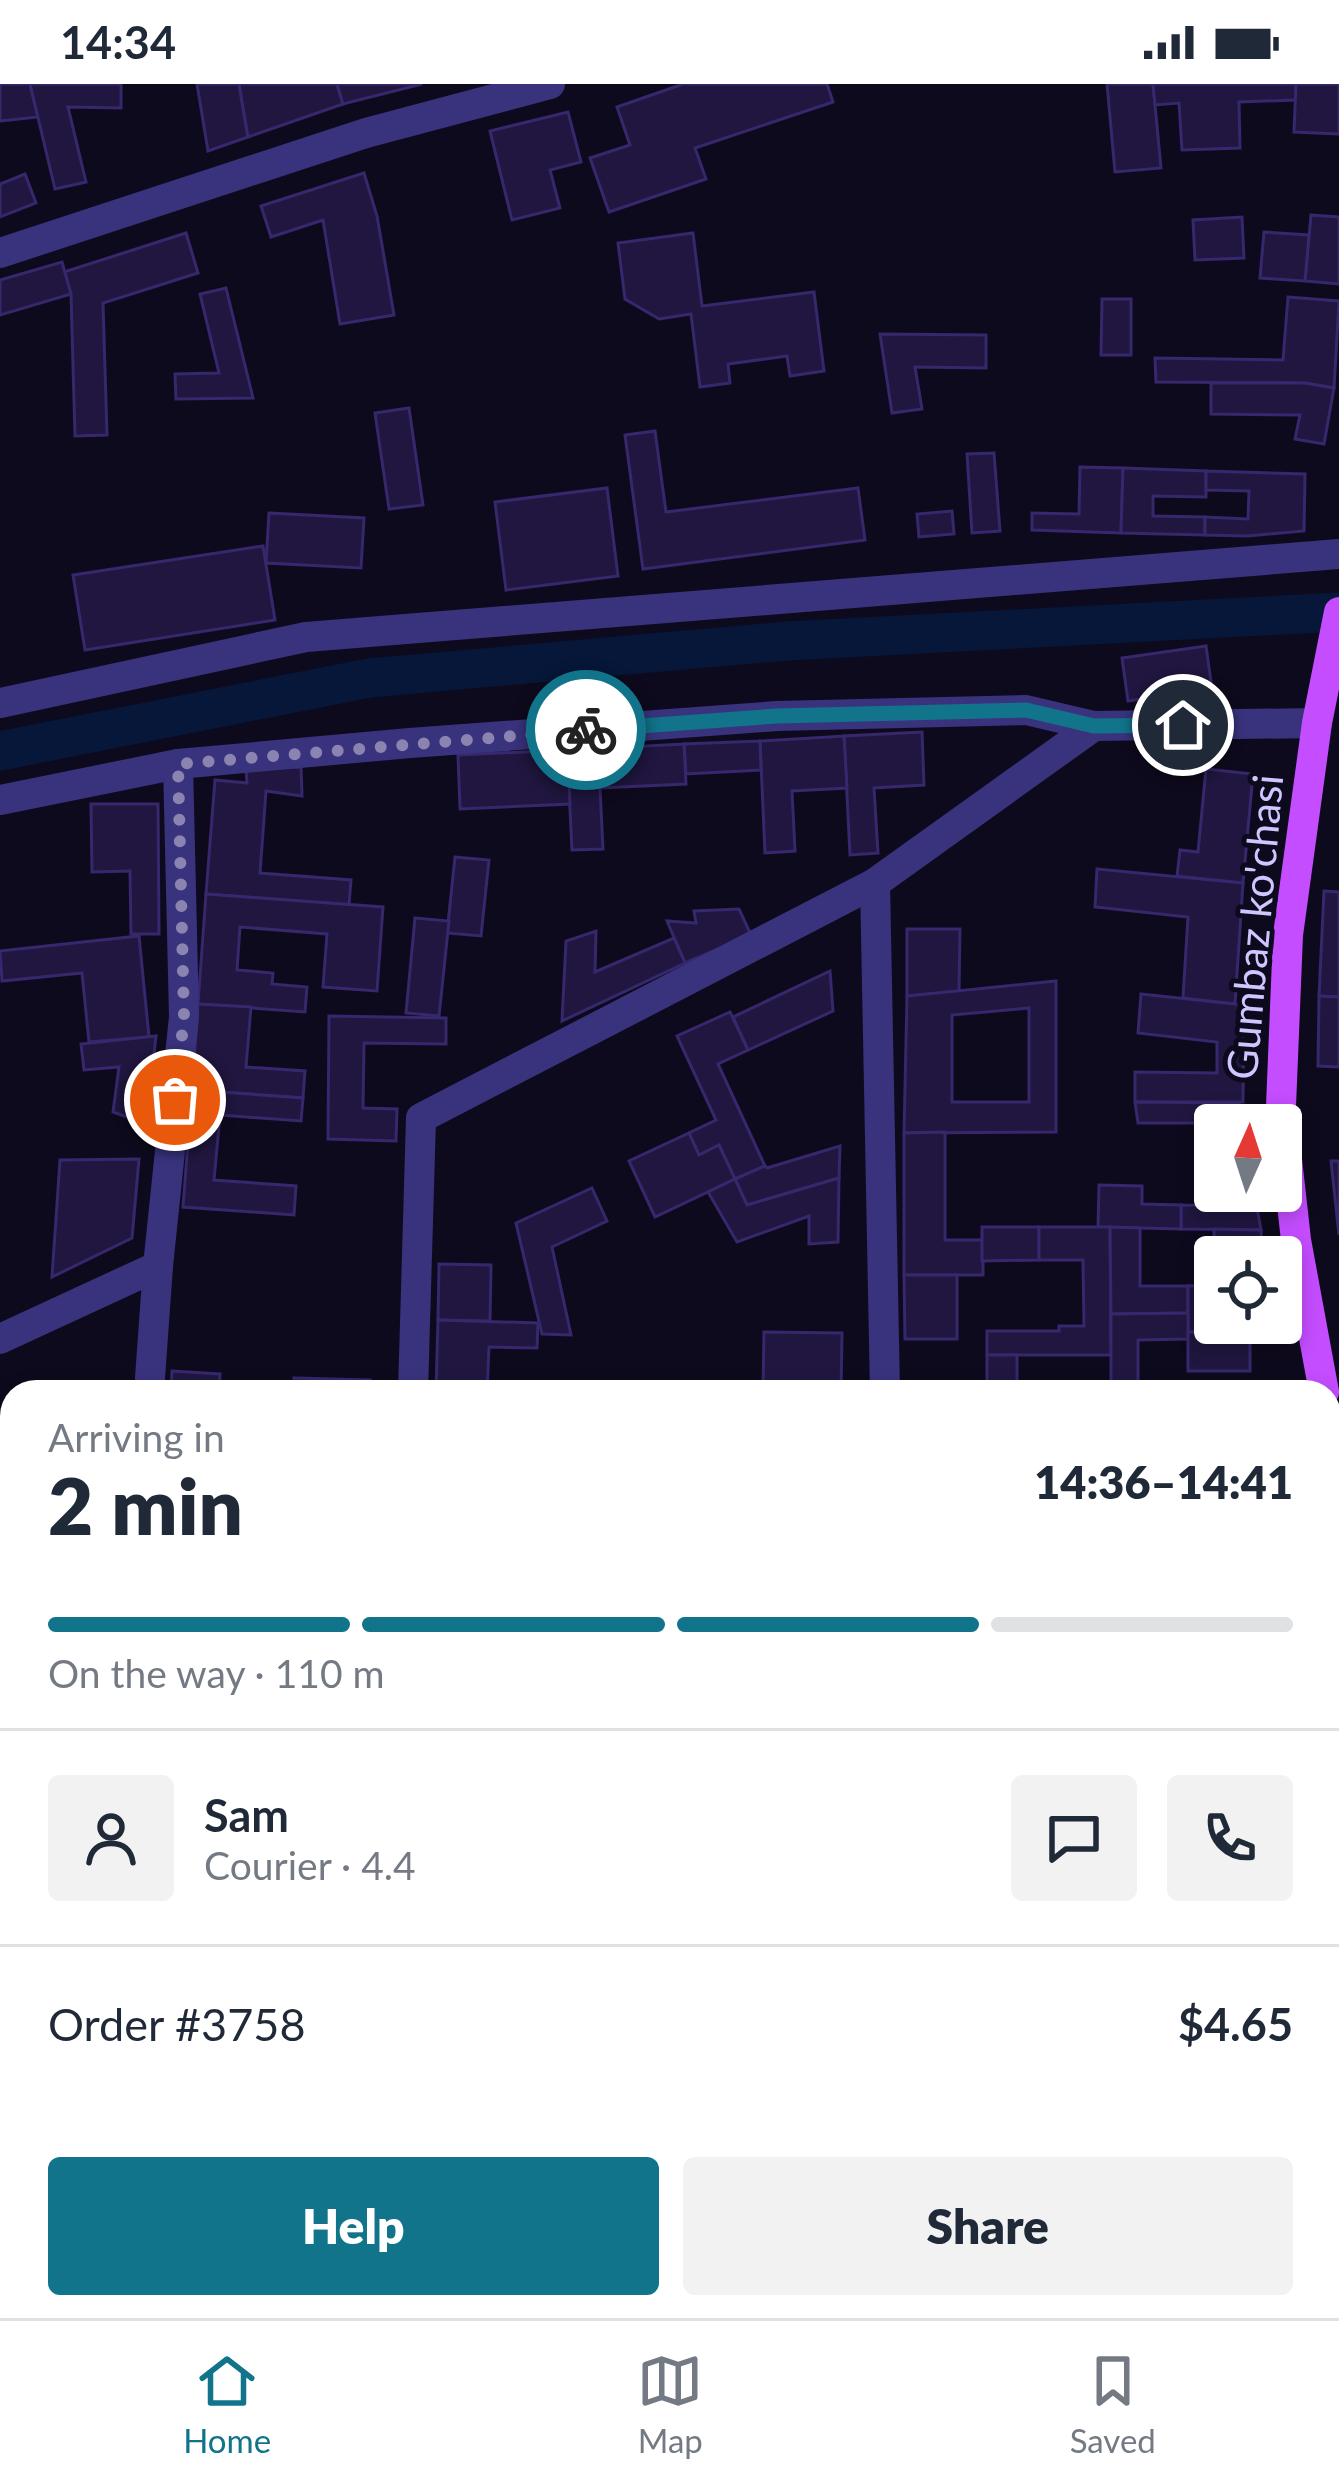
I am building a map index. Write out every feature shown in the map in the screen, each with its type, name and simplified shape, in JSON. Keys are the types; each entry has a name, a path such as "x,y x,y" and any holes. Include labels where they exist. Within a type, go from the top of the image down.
{"main road":[{"name":"Gumbaz ko'chasi","path":"1322,1380 1296,1240 1281,1106 1288,935 1317,723 1339,612"}],"street":[{"path":"0,253 366,133 550,84"},
{"path":"0,703 306,637 1339,554"},
{"path":"0,800 178,764 777,716 1026,710 1094,726 1317,723"},
{"path":"413,1380 421,1118 875,884 1094,726"},
{"path":"150,1380 184,1017 178,764"},
{"path":"875,884 885,1380"},
{"path":"0,1339 158,1266"}],"building":[{"path":"0,84 30,84 38,117 0,121"},
{"path":"30,84 121,84 121,108 68,107 86,182 55,189"},
{"path":"197,84 239,84 248,137 208,151"},
{"path":"239,84 337,84 343,104 248,137"},
{"path":"337,84 422,84 343,104"},
{"path":"683,84 827,84 833,102 695,148 706,179 609,212 590,158 630,145 617,107"},
{"path":"1107,84 1153,84 1161,168 1115,172"},
{"path":"1153,84 1296,84 1296,100 1239,102 1240,148 1182,150 1179,103 1155,105"},
{"path":"1296,84 1339,84 1339,134 1294,132"},
{"path":"568,112 581,162 550,170 560,208 512,220 490,131"},
{"path":"364,173 377,216 394,315 340,324 323,220 271,237 261,206"},
{"path":"25,174 36,203 0,217 0,184"},
{"path":"1311,215 1339,217 1339,284 1305,281"},
{"path":"1242,217 1244,258 1195,260 1193,220"},
{"path":"1264,232 1309,235 1305,281 1260,278"},
{"path":"186,233 198,273 103,303 107,435 75,436 71,294 64,272"},
{"path":"693,233 702,306 814,292 824,371 790,376 787,356 728,364 730,383 700,387 691,314 659,319 625,299 618,243"},
{"path":"62,262 71,294 0,315 0,280"},
{"path":"226,288 253,398 176,399 175,374 219,373 200,294"},
{"path":"1288,297 1339,301 1334,388 1305,383 1156,382 1155,358 1283,360"},
{"path":"1102,299 1131,299 1131,355 1101,355"},
{"path":"880,334 986,335 986,368 915,367 922,409 892,413"},
{"path":"1211,383 1305,383 1334,388 1324,444 1295,439 1300,415 1211,414"},
{"path":"409,408 423,505 389,509 375,413"},
{"path":"655,431 666,512 858,488 865,540 643,569 625,435"},
{"path":"994,453 1000,531 972,533 967,454"},
{"path":"1080,467 1123,468 1121,533 1032,530 1032,513 1079,514"},
{"path":"1123,468 1206,471 1206,497 1153,496 1153,516 1205,517 1205,535 1121,533"},
{"path":"1206,471 1305,474 1304,531 1205,535 1205,517 1248,519 1249,491 1206,490"},
{"path":"607,488 618,576 506,590 495,502"},
{"path":"952,511 954,534 919,537 917,514"},
{"path":"269,513 364,518 361,568 266,563"},
{"path":"263,546 275,620 85,650 73,575"},
{"path":"1206,646 1212,689 1128,701 1122,658"},
{"path":"922,732 924,785 874,788 878,853 850,855 844,736"},
{"path":"844,736 847,788 792,791 795,851 765,853 760,741"},
{"path":"760,741 761,770 686,774 684,744"},
{"path":"684,744 686,784 600,788 603,849 572,850 567,750"},
{"path":"567,750 570,804 460,809 458,755"},
{"path":"301,767 302,796 266,791 260,873 351,880 349,905 206,894 215,780 247,783 246,769"},
{"path":"1206,769 1253,774 1243,883 1177,876 1180,850 1198,852"},
{"path":"91,804 158,804 159,934 131,934 130,871 92,872"},
{"path":"455,857 489,860 481,936 447,933"},
{"path":"1097,869 1243,883 1235,1004 1183,998 1188,917 1095,907"},
{"path":"1324,891 1339,892 1339,997 1319,996"},
{"path":"206,894 383,907 377,991 323,987 327,934 240,927 237,970 273,973 272,984 307,987 305,1012 198,1004"},
{"path":"739,909 751,935 685,963 667,921 696,923 694,911"},
{"path":"415,918 449,921 439,1016 406,1013"},
{"path":"907,929 960,929 959,991 907,996"},
{"path":"596,931 595,972 674,938 685,963 562,1021 566,941"},
{"path":"139,936 149,1037 89,1042 82,973 2,981 0,951"},
{"path":"830,971 833,1011 748,1050 733,1017"},
{"path":"1056,981 1056,1132 904,1133 907,996","holes":["1029,1008 1029,1102 952,1102 952,1015"]},
{"path":"1141,994 1244,1005 1243,1102 1135,1102 1135,1072 1217,1073 1217,1042 1138,1033"},
{"path":"1319,996 1339,997 1339,1067 1318,1066"},
{"path":"198,1004 251,1007 246,1067 305,1071 303,1098 192,1090"},
{"path":"730,1012 748,1050 718,1064 765,1166 735,1179 719,1145 699,1155 689,1133 716,1120 677,1036"},
{"path":"329,1016 446,1018 446,1044 364,1043 363,1108 397,1109 396,1141 328,1139"},
{"path":"156,1036 146,1124 113,1112 119,1067 84,1070 81,1044"},
{"path":"192,1090 303,1098 301,1121 220,1115 214,1180 296,1186 294,1215 183,1207"},
{"path":"1135,1102 1239,1103 1194,1104 1194,1123 1138,1123"},
{"path":"945,1132 945,1240 983,1240 983,1275 904,1275 904,1133"},
{"path":"689,1133 699,1155 719,1145 735,1179 655,1217 629,1161"},
{"path":"840,1146 839,1178 747,1205 735,1179"},
{"path":"139,1159 132,1238 52,1277 60,1160"},
{"path":"1331,1161 1339,1161 1339,1235"},
{"path":"839,1178 838,1242 809,1244 809,1216 737,1242 708,1192 735,1179 747,1205"},
{"path":"1099,1185 1142,1186 1142,1204 1181,1205 1181,1229 1098,1227"},
{"path":"592,1188 607,1221 552,1247 571,1335 542,1334 516,1223"},
{"path":"1181,1205 1194,1205 1194,1212 1258,1212 1261,1230 1181,1229"},
{"path":"982,1227 1039,1227 1039,1260 982,1261"},
{"path":"1039,1227 1110,1227 1111,1355 987,1355 987,1331 1059,1331 1059,1326 1084,1326 1083,1260 1039,1260"},
{"path":"1110,1227 1140,1228 1140,1286 1188,1286 1188,1313 1111,1314"},
{"path":"1214,1229 1261,1230 1261,1236 1214,1236"},
{"path":"439,1264 491,1265 490,1321 438,1320"},
{"path":"904,1275 957,1275 957,1339 905,1339"},
{"path":"1188,1286 1194,1286 1194,1332 1188,1332"},
{"path":"1188,1313 1188,1339 1138,1340 1138,1380 1111,1380 1111,1314"},
{"path":"438,1320 538,1323 537,1348 489,1347 488,1380 436,1380"},
{"path":"764,1332 842,1333 841,1380 763,1380"},
{"path":"1188,1332 1194,1332 1194,1344 1250,1344 1250,1371 1188,1371"},
{"path":"987,1355 1017,1355 1017,1380 987,1380"},
{"path":"172,1371 220,1374 220,1380 172,1380"}],"waterway":[{"path":"0,751 369,678 787,641 1339,612"}],"way so far":[{"path":"175,1100 184,1017 178,764 586,730"}],"route":[{"path":"586,730 777,716 1026,710 1094,726 1183,725"}]}
